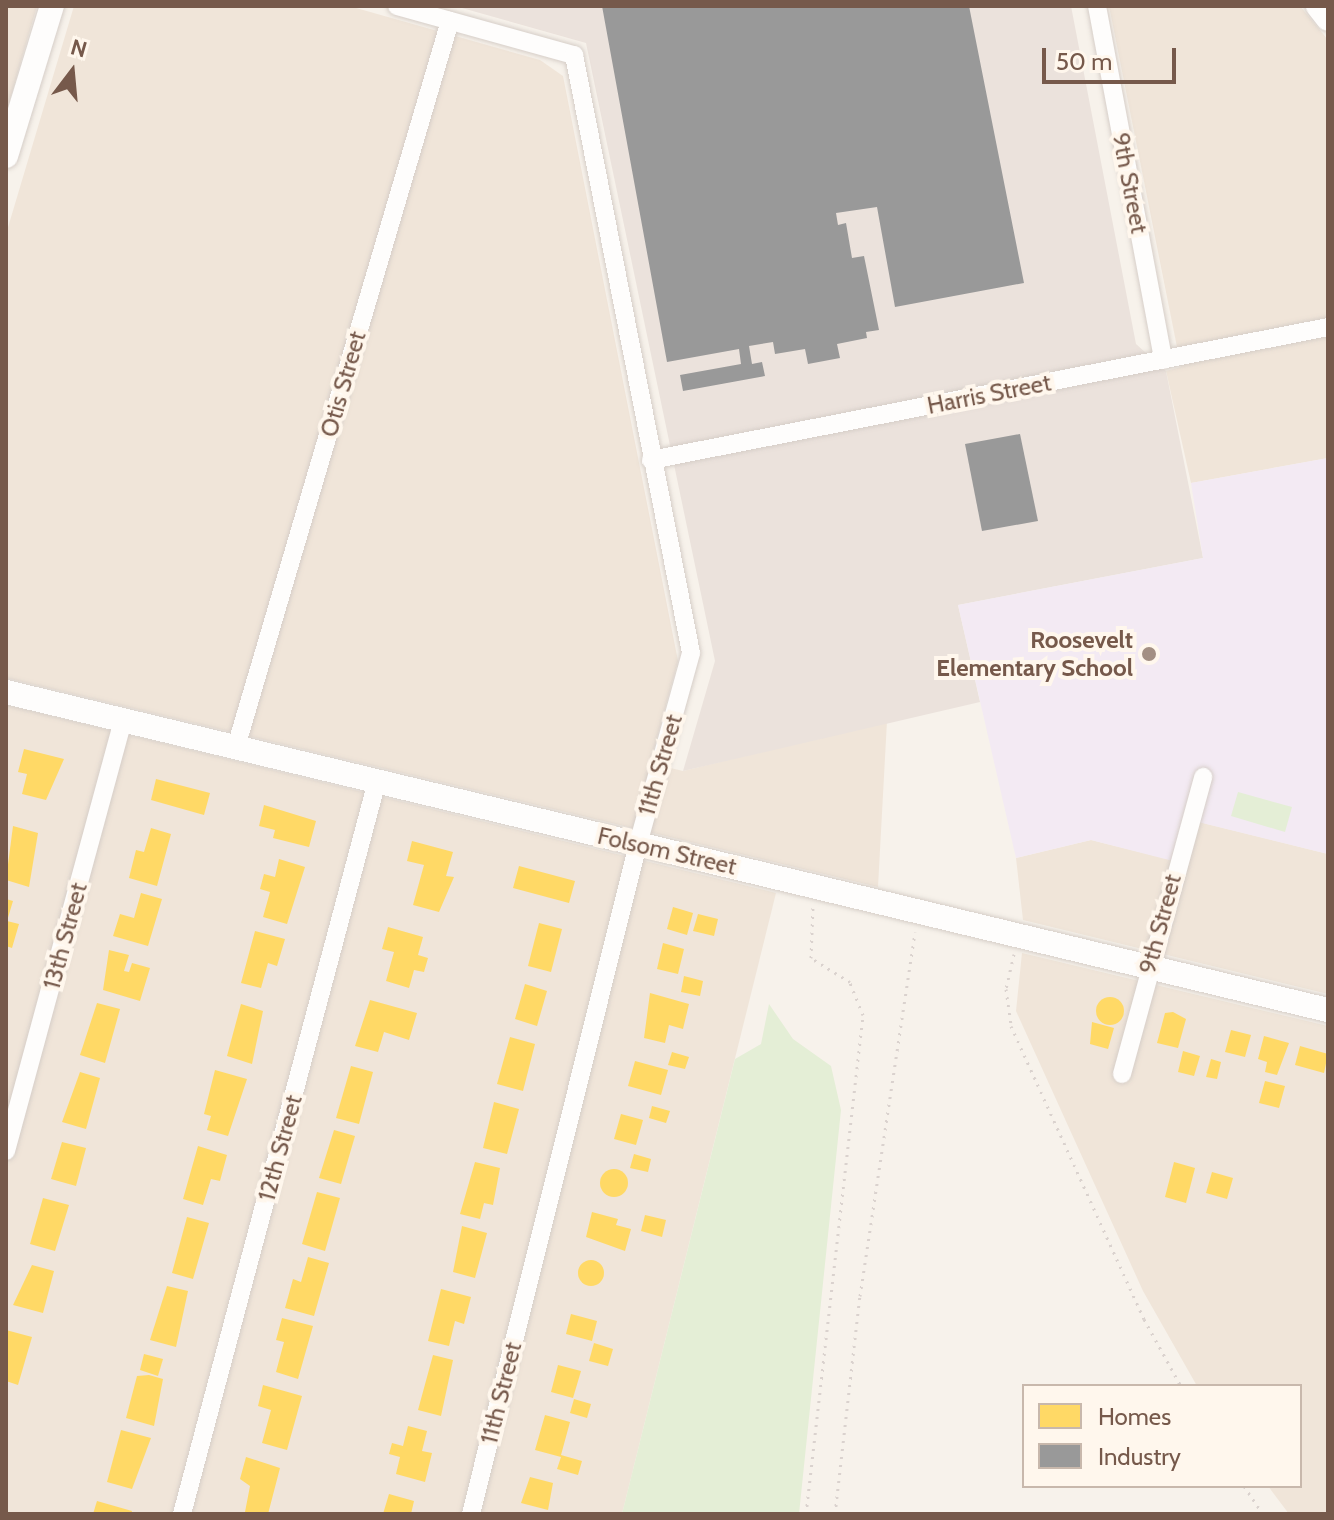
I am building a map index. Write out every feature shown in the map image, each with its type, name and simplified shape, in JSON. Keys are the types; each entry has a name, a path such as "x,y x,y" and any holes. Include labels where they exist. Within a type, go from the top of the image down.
{"street":[{"path":"6,156 52,6"},
{"path":"397,6 450,21"},
{"name":"9th Street","path":"1097,6 1163,360"},
{"path":"1318,6 1328,19"},
{"name":"11th Street","path":"450,21 574,55 691,653 638,844 471,1514"},
{"name":"Otis Street","path":"236,747 450,21"},
{"name":"Harris Street","path":"651,460 1328,327"},
{"name":"Folsom Street","path":"6,692 1328,1010"},
{"name":"13th Street","path":"6,1151 123,721"},
{"name":"9th Street","path":"1122,1074 1149,965 1203,777"},
{"name":"12th Street","path":"182,1514 377,781"}],"path":[{"path":"806,1514 863,1015 850,982 811,958 809,927 817,886"},
{"path":"835,1514 860,1296 915,932"},
{"path":"1013,960 1006,989 1011,1026 1144,1319 1180,1384"},
{"path":"1245,1488 1263,1514"}],"shaded area":[{"path":"6,6 37,6 6,113"},
{"path":"74,6 349,6 540,60 563,76 678,661 650,763 683,771 887,721 878,887 6,678 6,234"},
{"path":"455,6 1071,6 1136,344 1166,371 1203,558 958,605 980,702 683,771 715,661 586,43"},
{"path":"1109,6 1300,6 1328,40 1328,458 1191,483 1166,371 1181,367"},
{"name":"Roosevelt Elementary School","path":"1328,458 1328,854 1186,819 1173,861 1091,840 1016,858 958,605 1203,558 1191,483"},
{"path":"6,705 776,893 622,1514 6,1514"},
{"path":"1195,821 1328,854 1328,994 1023,920 1016,858 1091,840 1184,863"},
{"path":"1022,953 1328,1026 1328,1514 1289,1514 1270,1488 1302,1488 1302,1384 1196,1384 1143,1291 1016,1011"}],"green space":[{"path":"1238,792 1292,807 1285,832 1231,816"},
{"path":"769,1004 793,1039 831,1066 841,1110 799,1514 622,1514 735,1059 761,1044"}],"building: Homes":[{"path":"24,749 64,759 46,800 22,794 27,774 18,772"},
{"path":"156,779 210,793 204,815 151,800"},
{"path":"264,805 316,821 309,847 273,838 275,830 259,826"},
{"path":"13,826 38,833 29,887 6,880"},
{"path":"151,828 171,834 157,886 129,878 136,850 144,852"},
{"path":"412,841 453,852 446,876 454,877 439,912 413,905 424,865 407,861"},
{"path":"279,859 305,867 287,924 263,917 270,892 260,889 264,874 275,877"},
{"path":"519,866 575,881 569,903 513,888"},
{"path":"141,893 162,899 148,946 113,936 120,914 134,918"},
{"path":"6,899 13,901 7,921 19,924 12,948 6,946"},
{"path":"673,907 693,913 687,935 667,929"},
{"path":"698,914 718,919 714,936 693,931"},
{"path":"539,923 562,929 551,972 528,966"},
{"path":"388,927 423,937 418,955 428,958 424,972 414,970 409,988 386,981 394,952 382,949"},
{"path":"255,931 285,939 277,966 268,963 261,988 241,983"},
{"path":"663,943 684,949 678,974 657,969"},
{"path":"109,950 129,955 124,971 129,972 132,963 150,968 140,1001 103,990"},
{"path":"684,976 703,981 700,996 681,992"},
{"path":"525,984 547,991 537,1026 515,1019"},
{"path":"650,993 689,1004 683,1029 669,1025 665,1043 644,1038"},
{"path":"1110,997 1120,1001 1124,1011 1120,1021 1110,1025 1100,1021 1096,1011 1100,1001"},
{"path":"370,1000 417,1013 409,1040 384,1032 378,1052 355,1046"},
{"path":"97,1003 120,1009 105,1063 80,1055"},
{"path":"241,1004 263,1011 252,1064 227,1056"},
{"path":"1173,1012 1186,1019 1178,1048 1157,1043 1165,1013"},
{"path":"1092,1022 1114,1028 1108,1049 1090,1044"},
{"path":"1231,1030 1251,1035 1245,1057 1225,1052"},
{"path":"1264,1036 1289,1043 1277,1075 1265,1072 1267,1062 1258,1059"},
{"path":"510,1037 535,1044 523,1091 497,1084"},
{"path":"1300,1046 1328,1054 1324,1073 1295,1065"},
{"path":"1183,1051 1200,1056 1194,1076 1178,1072"},
{"path":"672,1052 689,1057 685,1069 668,1065"},
{"path":"1211,1059 1221,1062 1217,1079 1206,1077"},
{"path":"635,1061 668,1070 661,1095 628,1086"},
{"path":"351,1066 373,1072 359,1124 336,1118"},
{"path":"215,1070 247,1079 228,1136 207,1130 211,1116 204,1114"},
{"path":"80,1072 100,1078 86,1129 62,1122"},
{"path":"1265,1081 1285,1086 1279,1108 1259,1103"},
{"path":"494,1102 519,1109 507,1154 483,1148"},
{"path":"652,1106 670,1111 666,1123 649,1118"},
{"path":"621,1114 643,1120 636,1145 614,1139"},
{"path":"334,1130 355,1136 341,1184 319,1178"},
{"path":"62,1142 86,1148 76,1186 51,1179"},
{"path":"198,1146 227,1155 220,1181 211,1179 203,1205 183,1199"},
{"path":"634,1154 651,1159 648,1172 630,1168"},
{"path":"475,1162 500,1168 493,1205 484,1203 480,1219 460,1214"},
{"path":"1174,1162 1195,1168 1186,1203 1165,1197"},
{"path":"614,1169 624,1173 628,1183 624,1193 614,1197 604,1193 600,1183 604,1173"},
{"path":"1212,1172 1233,1178 1227,1199 1206,1193"},
{"path":"317,1192 340,1198 325,1251 302,1244"},
{"path":"43,1198 69,1205 55,1251 30,1244"},
{"path":"592,1212 618,1219 616,1225 631,1229 625,1251 586,1237"},
{"path":"645,1215 666,1220 662,1237 641,1231"},
{"path":"187,1217 209,1223 193,1279 172,1273"},
{"path":"462,1226 487,1233 475,1278 453,1272"},
{"path":"308,1257 329,1263 314,1316 285,1308 293,1279 301,1282"},
{"path":"591,1260 600,1264 604,1273 600,1282 591,1286 582,1282 578,1273 582,1264"},
{"path":"32,1265 54,1271 43,1313 13,1305"},
{"path":"167,1286 188,1291 176,1347 150,1340"},
{"path":"441,1289 471,1297 464,1324 455,1321 449,1346 428,1341"},
{"path":"571,1314 597,1321 592,1341 566,1334"},
{"path":"282,1318 313,1326 298,1379 276,1372 284,1342 276,1340"},
{"path":"6,1330 32,1337 18,1385 6,1381"},
{"path":"594,1343 613,1349 608,1366 589,1361"},
{"path":"144,1354 163,1359 158,1376 140,1370"},
{"path":"433,1355 453,1360 441,1416 418,1410"},
{"path":"558,1365 581,1371 573,1398 551,1392"},
{"path":"137,1376 163,1379 154,1426 126,1418"},
{"path":"263,1385 302,1396 287,1450 262,1443 271,1410 258,1406"},
{"path":"574,1399 591,1404 587,1418 570,1413"},
{"path":"545,1415 570,1422 561,1455 582,1461 578,1475 557,1469 561,1457 535,1450"},
{"path":"408,1426 427,1431 422,1451 432,1453 425,1482 396,1474 400,1457 389,1454 392,1443 403,1446"},
{"path":"121,1430 151,1438 132,1489 107,1482"},
{"path":"246,1457 280,1468 268,1514 245,1512 250,1486 240,1479"},
{"path":"530,1477 553,1483 548,1510 521,1503"},
{"path":"389,1494 414,1501 411,1514 383,1514"},
{"path":"97,1501 132,1511 131,1514 93,1514"}],"building: Industry":[{"path":"602,6 969,6 1024,283 895,307 877,207 836,213 838,225 846,223 852,258 864,256 879,330 866,332 867,338 837,344 840,358 808,364 805,349 775,354 773,342 749,346 752,364 762,362 765,376 683,391 680,375 741,364 739,349 667,362"},
{"path":"1020,434 1038,521 982,531 965,444"}],"place":[{"name":"Roosevelt Elementary School","path":"1149,654"}]}
